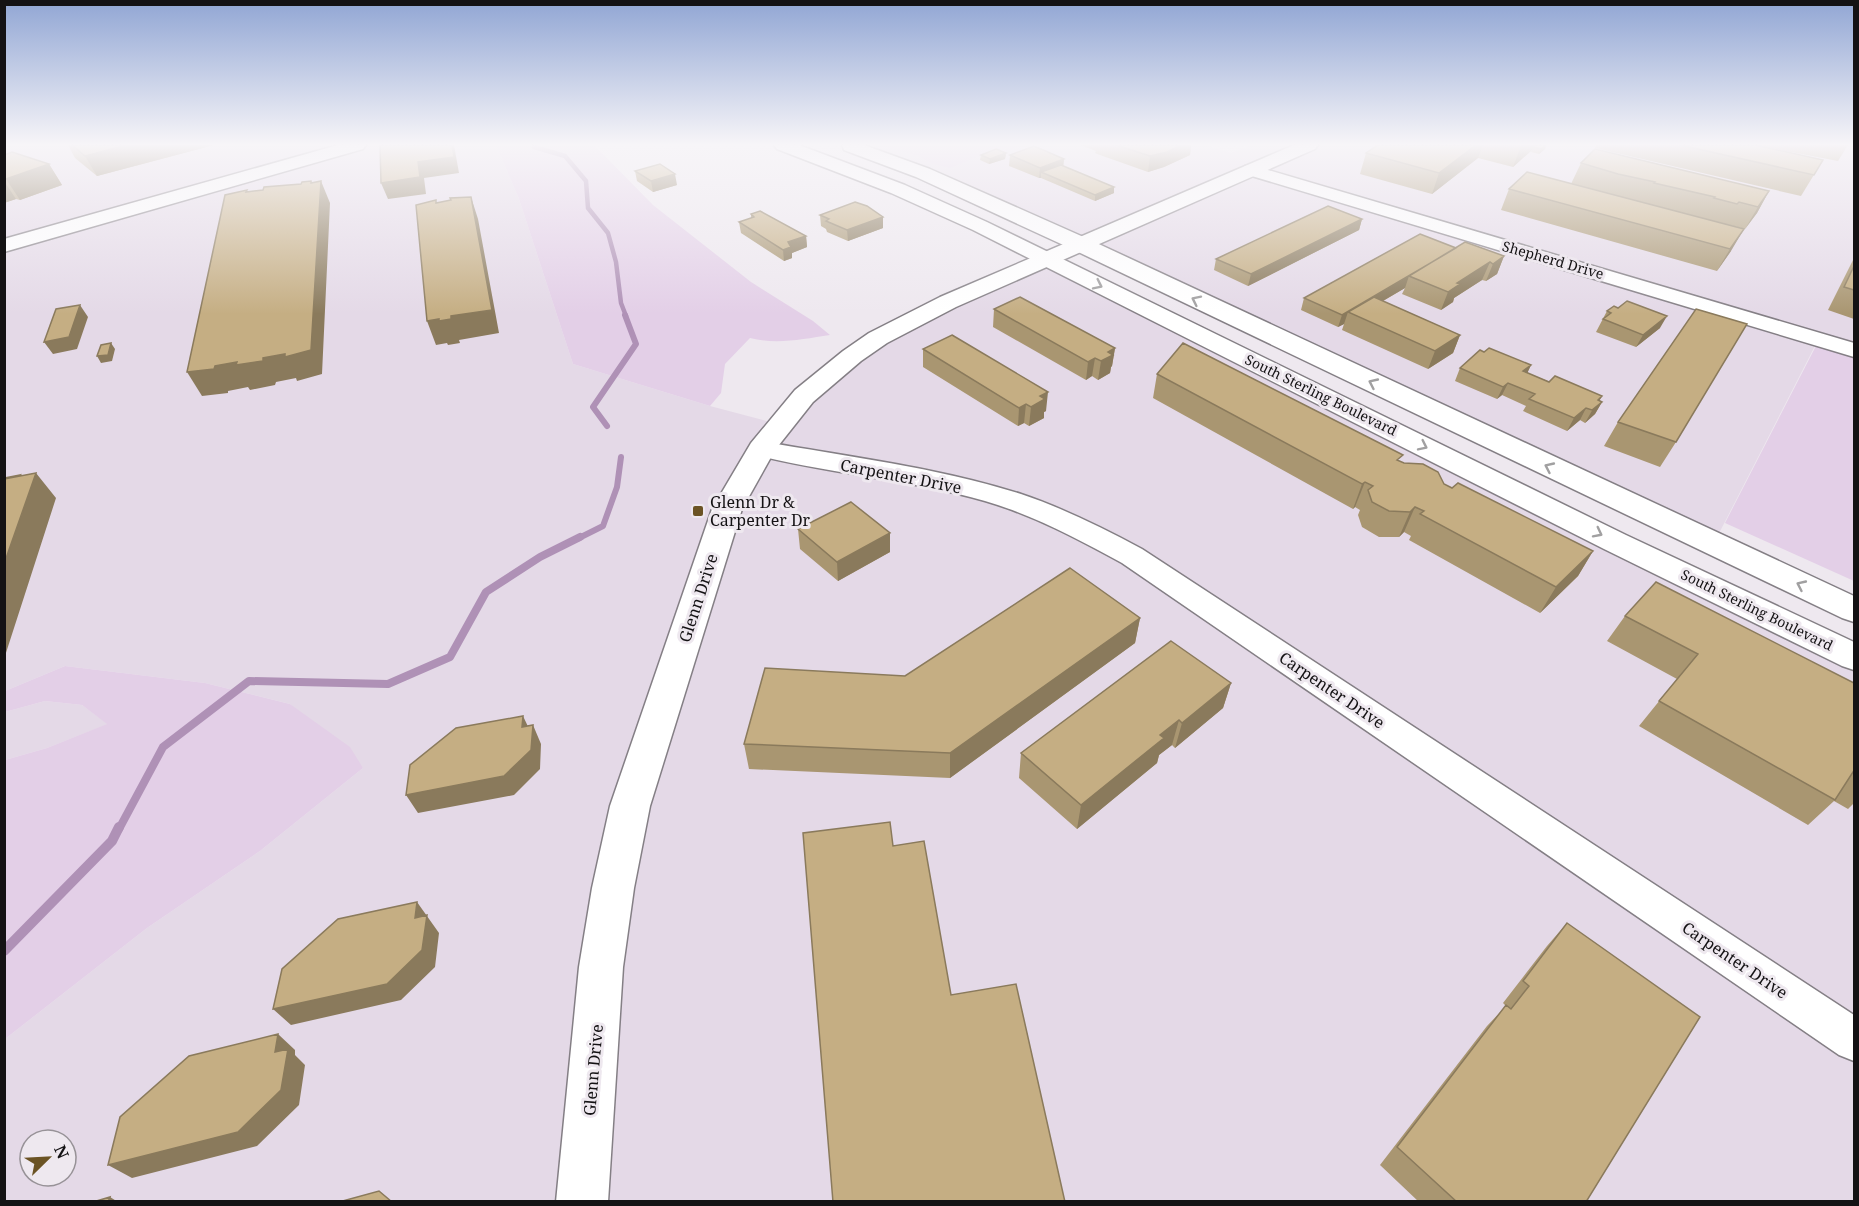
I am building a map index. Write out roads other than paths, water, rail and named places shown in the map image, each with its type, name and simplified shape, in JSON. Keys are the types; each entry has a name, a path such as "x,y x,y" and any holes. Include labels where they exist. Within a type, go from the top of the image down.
{"main road":[{"path":"4,246 156,201"},
{"name":"South Sterling Boulevard","path":"924,201 1046,259 1615,542 1854,657"},
{"name":"South Sterling Boulevard","path":"985,201 1080,244 1854,610"},
{"name":"Glenn Drive","path":"582,1202 601,967 613,888 630,806 726,512 761,449 778,424 804,396 852,356 878,338 938,307 1179,201"}],"street":[{"name":"Shepherd Drive","path":"1356,201 1854,350"},
{"name":"Carpenter Drive","path":"761,449 994,495 1049,514 1132,556 1854,1040"}],"waterway":[{"path":"588,201 588,208 608,233 616,262 621,303 626,316"},
{"path":"607,426 593,407 636,344 625,315"},
{"path":"577,539 603,526 617,487 621,457"},
{"path":"119,829 163,747 249,681 388,684 450,657 486,592 540,557 580,537"},
{"path":"4,951 112,841 119,827"}],"place":[{"name":"Glenn Dr & Carpenter Dr","path":"698,511"}]}
